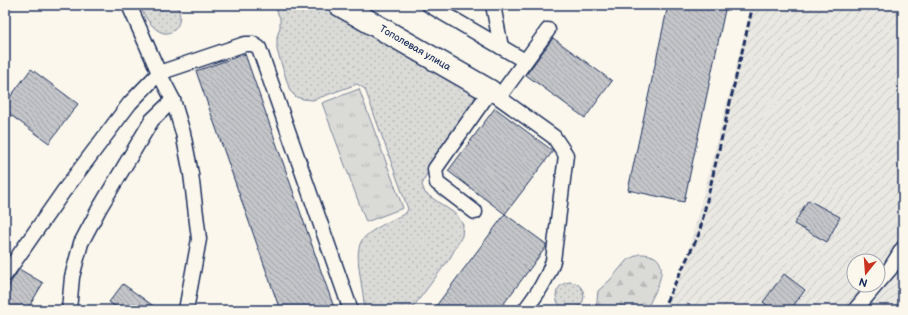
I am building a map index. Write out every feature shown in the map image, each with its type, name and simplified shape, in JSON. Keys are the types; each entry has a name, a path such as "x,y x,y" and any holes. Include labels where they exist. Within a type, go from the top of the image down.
{"street":[{"name":"Тополевая улица","path":"340,5 494,94"}],"lane":[{"path":"129,5 159,73 173,100 183,133 190,167 199,239 186,310"},
{"path":"429,5 525,61"},
{"path":"493,5 501,47"},
{"path":"475,212 437,182 435,169 494,94 525,61 548,30"},
{"path":"5,275 63,192 130,102 159,73 245,44 253,44 259,48 349,305 349,310"},
{"path":"494,94 554,137 566,155 553,261 549,274 540,290 525,310"},
{"path":"69,310 72,277 81,243 99,209 152,120 173,100"},
{"path":"886,274 903,248"},
{"path":"855,310 869,293"}],"shaded area":[{"path":"752,5 903,5 903,310 662,310 686,261"}],"green space":[{"path":"140,5 176,5 180,13 179,23 173,31 169,33 160,32 149,22"},
{"path":"274,5 322,5 471,91 477,99 474,106 427,173 422,185 425,193 457,215 463,225 462,236 450,258 411,310 364,310 358,256 361,242 369,234 381,226 406,213 408,209 365,89 357,84 313,100 296,97 290,91 277,50 277,37 280,27 280,18"},
{"path":"359,89 403,208 366,222 322,103"},
{"path":"639,254 651,255 658,260 661,266 661,274 655,293 646,310 596,310 598,291 610,280 626,261"},
{"path":"570,282 580,286 584,296 580,306 570,310 560,306 556,296 560,286"}],"building":[{"path":"668,5 726,5 684,202 628,190"},
{"path":"553,38 612,81 585,118 526,75"},
{"path":"245,54 335,310 280,310 196,71"},
{"path":"31,69 78,104 49,143 5,111 5,104"},
{"path":"495,108 553,151 505,214 448,171"},
{"path":"808,200 840,217 827,242 794,224"},
{"path":"505,214 546,244 546,247 499,310 433,310"},
{"path":"19,269 43,283 27,310 5,310 5,292"},
{"path":"784,274 805,290 790,310 773,310 763,302"},
{"path":"123,284 159,310 120,310 109,302"}],"railway":[{"path":"662,310 699,234 753,5"}]}
